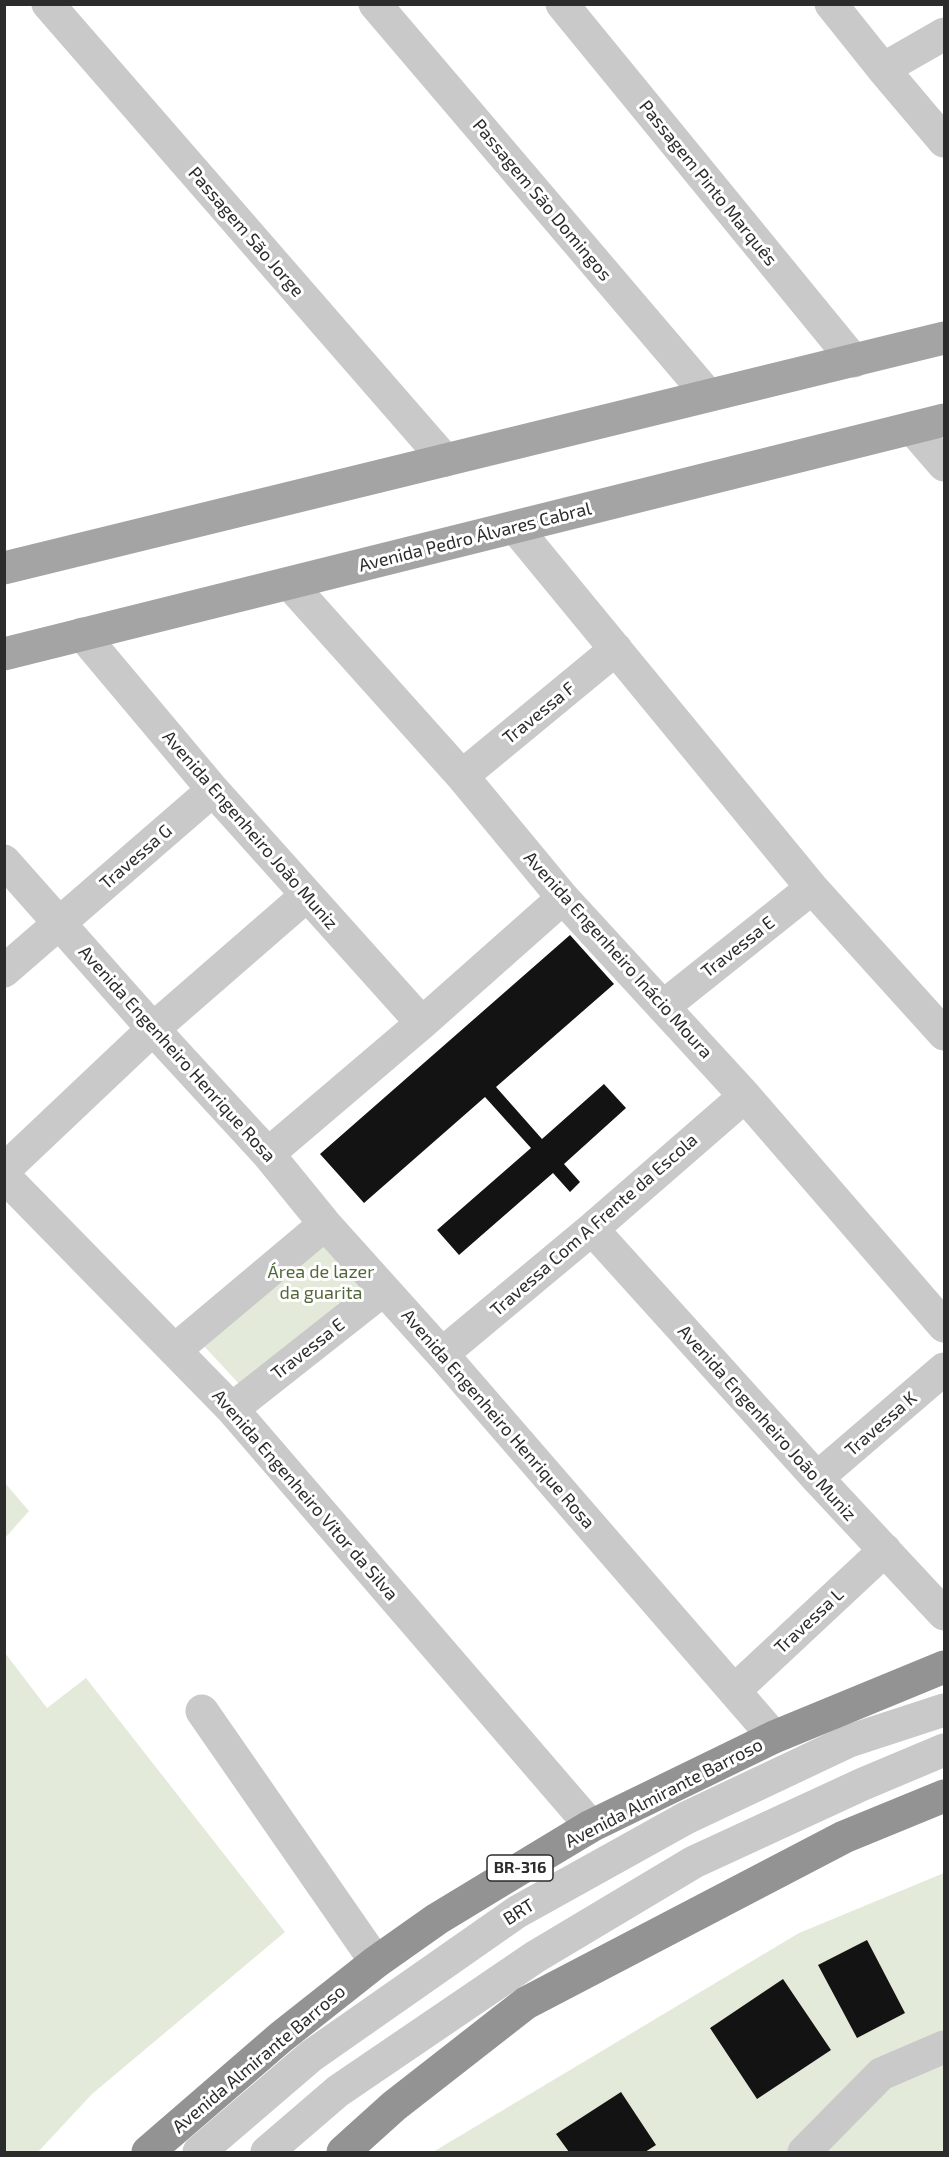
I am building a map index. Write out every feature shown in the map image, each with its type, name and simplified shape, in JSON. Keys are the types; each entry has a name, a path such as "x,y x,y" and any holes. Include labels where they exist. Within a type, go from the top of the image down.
{"highway":[{"name":"Avenida Almirante Barroso","path":"147,2152 281,2037 376,1962 437,1919 591,1826 774,1737 945,1667"},
{"path":"343,2152 393,2106 526,2003 844,1837 945,1796"}],"main road":[{"path":"4,568 945,338"},
{"name":"Avenida Pedro Álvares Cabral","path":"4,654 945,420"}],"street":[{"name":"Passagem São Jorge","path":"48,4 445,460"},
{"name":"Passagem São Domingos","path":"375,4 708,395"},
{"name":"Passagem Pinto Marquês","path":"562,4 854,361"},
{"path":"831,4 945,141"},
{"path":"883,69 945,34"},
{"path":"912,428 945,465"},
{"path":"515,527 812,888 945,1034"},
{"name":"Avenida Engenheiro Inácio Moura","path":"290,584 462,776 563,898 745,1096 945,1326"},
{"name":"Avenida Engenheiro João Muniz","path":"82,634 213,790 422,1023"},
{"name":"Travessa F","path":"462,776 616,649"},
{"name":"Travessa G","path":"4,971 213,790"},
{"name":"Avenida Engenheiro Henrique Rosa","path":"4,861 268,1154 325,1224 442,1354 774,1737"},
{"name":"Travessa E","path":"664,1006 812,888"},
{"path":"4,1170 153,1029 306,896"},
{"path":"268,1154 422,1023 563,898"},
{"name":"Travessa Com A Frente da Escola","path":"442,1354 592,1229 745,1096"},
{"name":"Avenida Engenheiro Vitor da Silva","path":"4,1176 232,1409 591,1826"},
{"path":"175,1350 325,1224"},
{"name":"Avenida Engenheiro João Muniz","path":"592,1229 817,1478 945,1614"},
{"name":"Travessa E","path":"232,1409 383,1290"},
{"name":"Travessa K","path":"817,1478 945,1369"},
{"name":"Travessa L","path":"734,1691 885,1550"},
{"name":"BRT","path":"199,2152 311,2056 517,1912 686,1818 849,1742 945,1710"},
{"path":"202,1711 376,1962"},
{"path":"267,2152 338,2091 544,1951 694,1862 864,1784 945,1750"},
{"path":"804,2152 881,2074 945,2047"}],"green space":[{"name":"Área de lazer da guarita","path":"323,1240 367,1285 242,1387 203,1345"},
{"path":"5,1483 29,1511 5,1538"},
{"path":"5,1653 47,1708 86,1678 285,1932 92,2094 38,2152 5,2152"},
{"path":"944,1873 944,2152 433,2152 799,1933"}],"building":[{"path":"570,935 614,984 496,1087 542,1139 604,1084 626,1108 564,1164 580,1182 570,1192 553,1173 459,1255 437,1230 531,1148 485,1097 364,1203 320,1154"},
{"path":"867,1940 905,2013 857,2038 818,1965"},
{"path":"783,1979 831,2050 757,2099 710,2028"},
{"path":"621,2092 656,2145 645,2152 569,2152 556,2134"}]}
